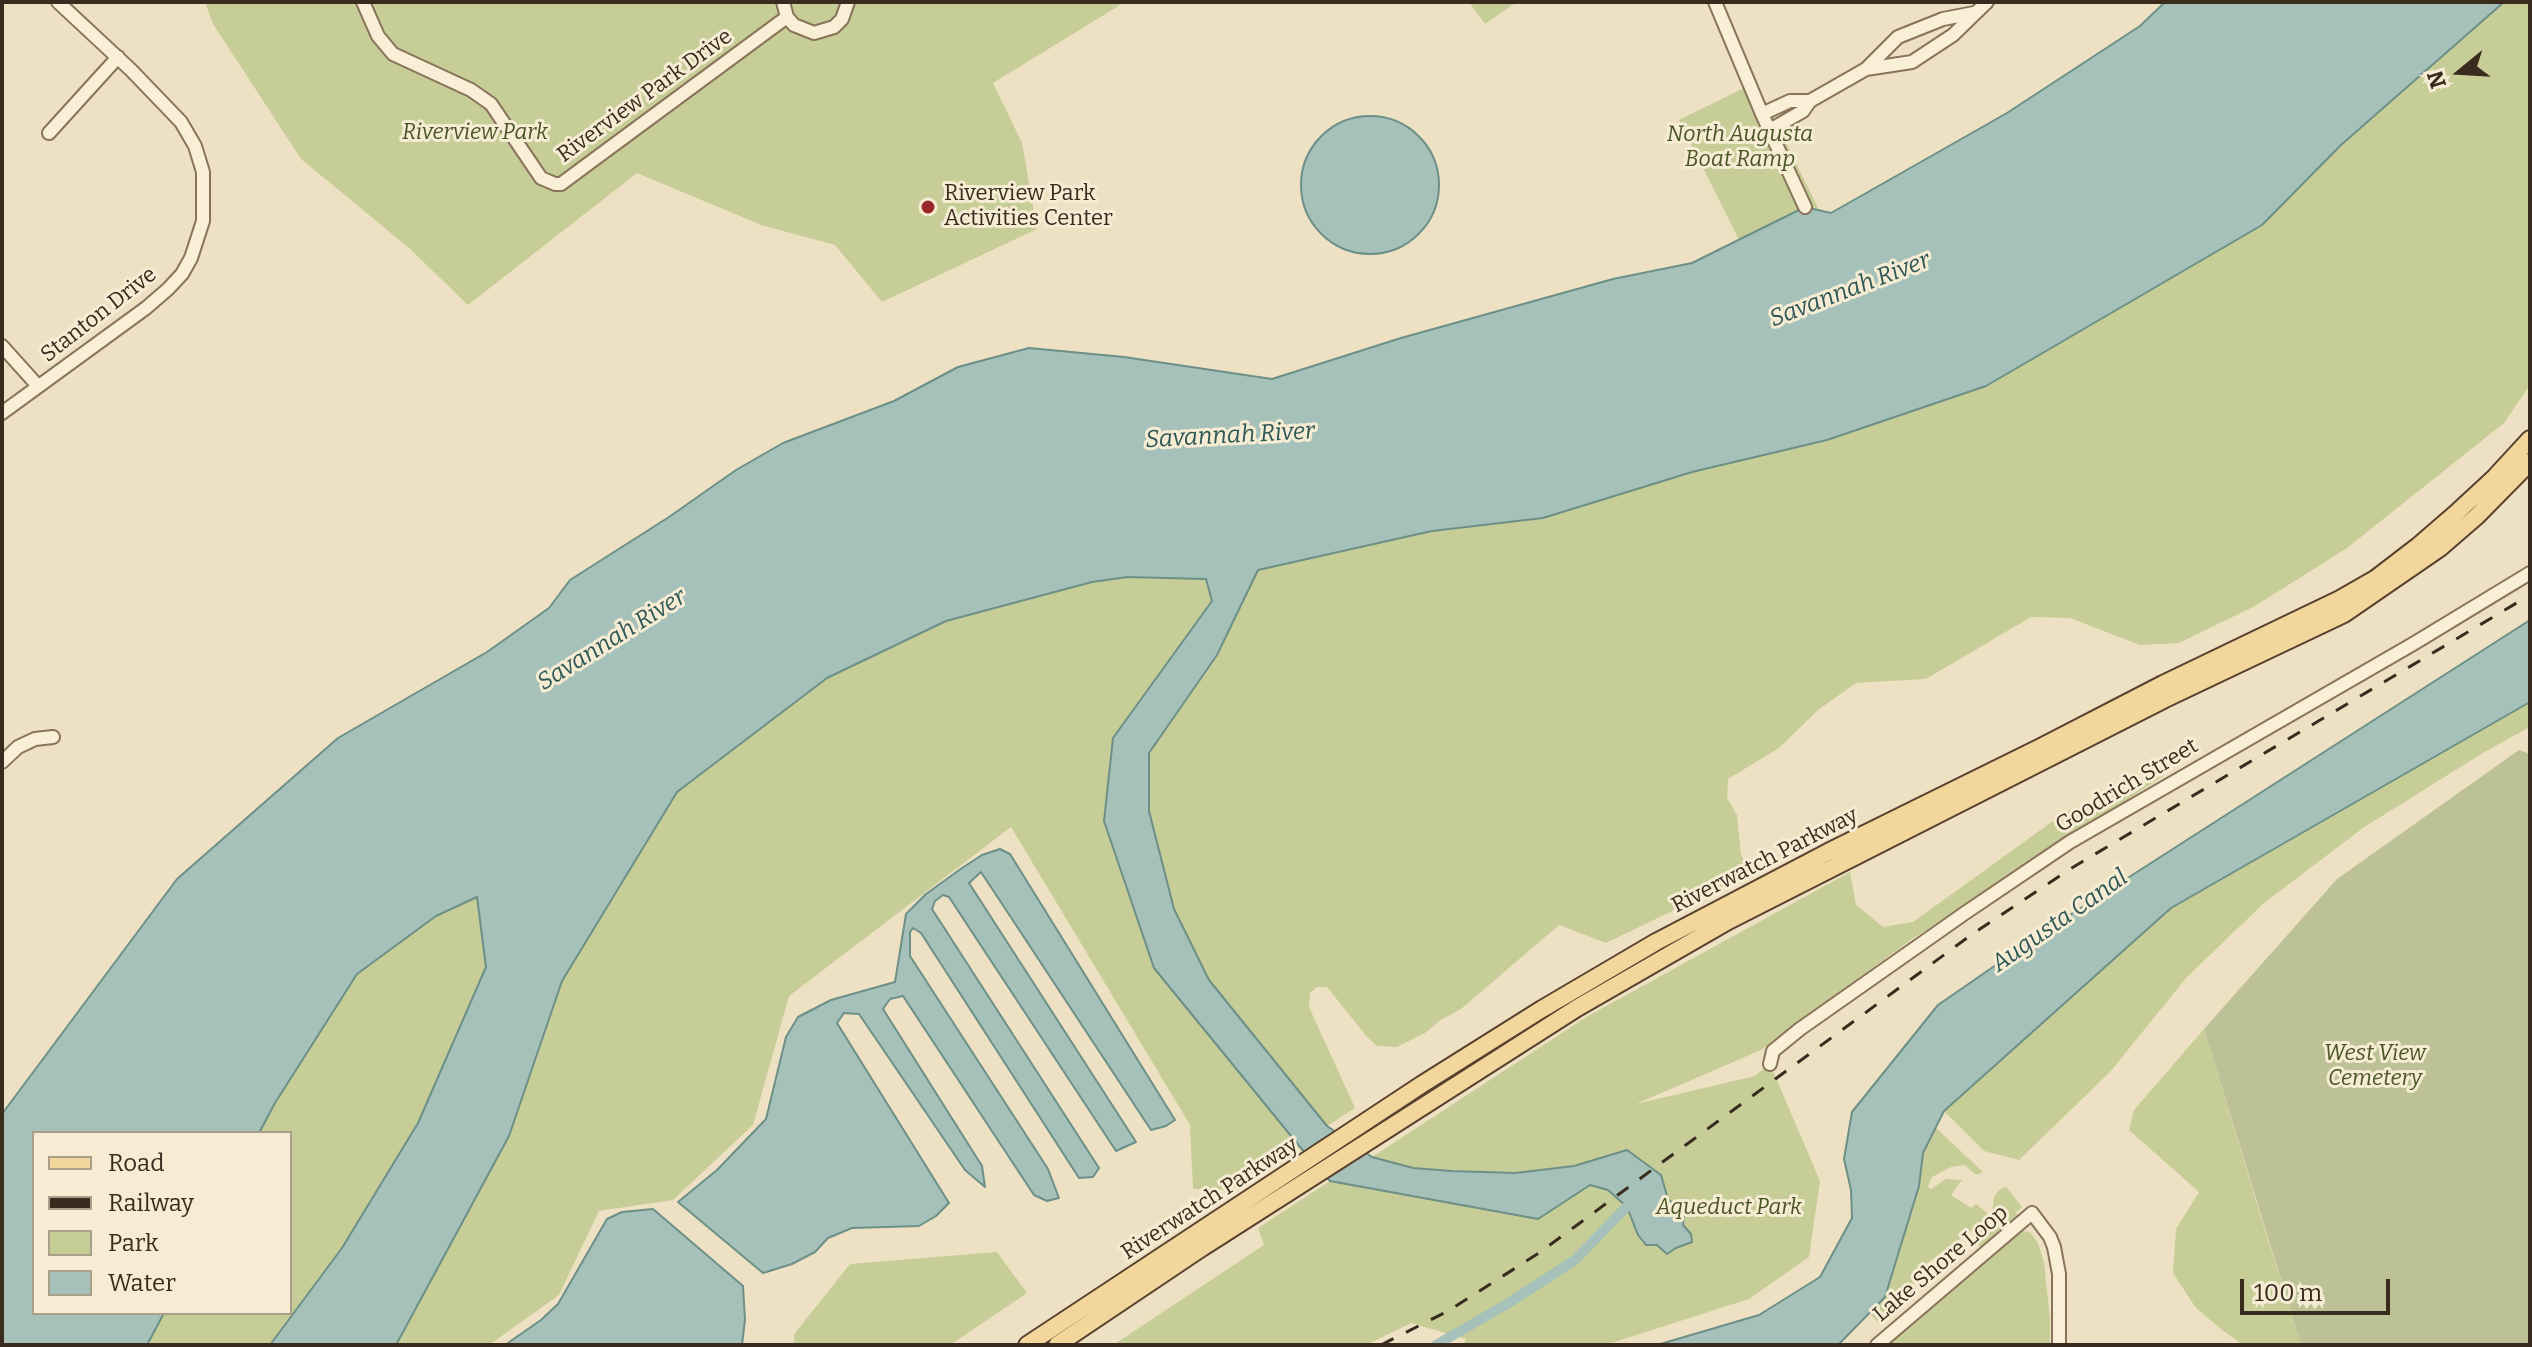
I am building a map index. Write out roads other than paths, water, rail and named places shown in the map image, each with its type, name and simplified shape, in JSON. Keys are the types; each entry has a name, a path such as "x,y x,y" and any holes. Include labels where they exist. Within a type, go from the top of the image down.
{"main road":[{"name":"Riverwatch Parkway","path":"1027,1345 1421,1085 1542,1009 1718,908 2375,579 2418,546 2495,477 2530,439"},
{"name":"Riverwatch Parkway","path":"1057,1345 1200,1249 1577,1008 1728,921 2165,699 2344,614 2440,548 2477,516 2530,462"}],"street":[{"name":"Stanton Drive","path":"2,413 168,289 187,266 201,233 204,179 195,146 173,111 58,2"},
{"name":"Riverview Park Drive","path":"363,2 378,36 393,54 471,90 491,104 541,178 555,184 561,184 787,17"},
{"path":"783,2 787,17 803,30 814,33 834,27 842,19 848,2"},
{"path":"1715,2 1805,207"},
{"path":"1866,69 1912,62 1953,35 1987,2"},
{"path":"1770,130 1803,111 1810,101 1866,69 1898,37 1943,19 1974,13"},
{"path":"49,133 118,57"},
{"path":"1762,114 1790,101 1810,101"},
{"path":"2,346 38,386"},
{"name":"Goodrich Street","path":"1770,1064 1773,1051 1800,1029 2070,842 2530,573"},
{"path":"2,762 18,747 35,739 53,737"},
{"name":"Lake Shore Loop","path":"1877,1345 2032,1213 2054,1247 2059,1274 2059,1345"}],"water":[{"name":"Savannah River","path":"2165,2 2504,2 2341,145 2262,225 1986,386 1827,440 1692,472 1543,518 1432,531 1258,570 1217,655 1149,753 1149,811 1174,909 1209,980 1327,1126 1372,1157 1413,1168 1515,1173 1574,1166 1627,1150 1661,1175 1668,1199 1684,1213 1683,1225 1691,1234 1692,1242 1667,1254 1657,1245 1646,1245 1638,1235 1627,1207 1608,1190 1590,1185 1538,1219 1330,1181 1300,1147 1154,968 1104,821 1113,738 1212,601 1206,579 1127,577 1092,582 946,621 827,678 677,792 562,981 509,1136 396,1345 270,1345 342,1248 418,1123 486,967 477,897 436,916 357,974 260,1131 32,1131 32,1315 163,1315 147,1345 2,1345 2,1114 177,879 338,738 487,652 549,608 570,580 736,470 783,443 894,401 958,367 1029,348 1124,357 1272,379 1401,338 1613,279 1692,263 1805,207 1831,213 2007,113 2140,26"},
{"path":"1370,116 1396,121 1419,136 1434,159 1439,185 1434,211 1419,234 1396,249 1370,254 1344,249 1321,234 1306,211 1301,185 1306,159 1321,136 1344,121"},
{"path":"2530,620 2530,702 2171,908 1944,1111 1923,1153 1919,1186 1885,1297 1838,1345 1657,1345 1759,1315 1820,1277 1852,1218 1851,1190 1844,1159 1852,1112 1938,1005 2048,929"},
{"path":"1000,849 1010,854 1175,1120 1151,1130 981,872 969,883 1136,1142 1116,1151 949,897 943,895 935,901 932,909 1099,1168 1093,1177 1079,1178 921,933 913,928 910,932 910,956 1048,1169 1059,1198 1047,1201 1034,1195 903,996 890,999 883,1009 982,1166 985,1187 965,1170 859,1014 844,1013 837,1023 949,1203 936,1216 919,1226 852,1228 828,1238 815,1252 792,1264 763,1273 678,1202 717,1170 766,1119 786,1037 798,1017 831,1000 895,982 906,914 926,894 962,868 982,855"},
{"path":"653,1209 743,1286 745,1320 742,1345 505,1345 558,1304 607,1219 622,1212"}],"waterway":[{"path":"1436,1345 1575,1260 1636,1197"}],"railway":[{"path":"1381,1345 1448,1311 1539,1253 1971,935 2070,869 2530,595"}],"place":[{"name":"Riverview Park Activities Center","path":"928,207"}],"park label":[{"name":"Riverview Park","path":"475,133"},
{"name":"North Augusta Boat Ramp","path":"1740,148"},
{"name":"West View Cemetery","path":"2375,1066"},
{"name":"Aqueduct Park","path":"1729,1208"}],"water label":[{"name":"Augusta Canal","path":"2060,921"}]}
